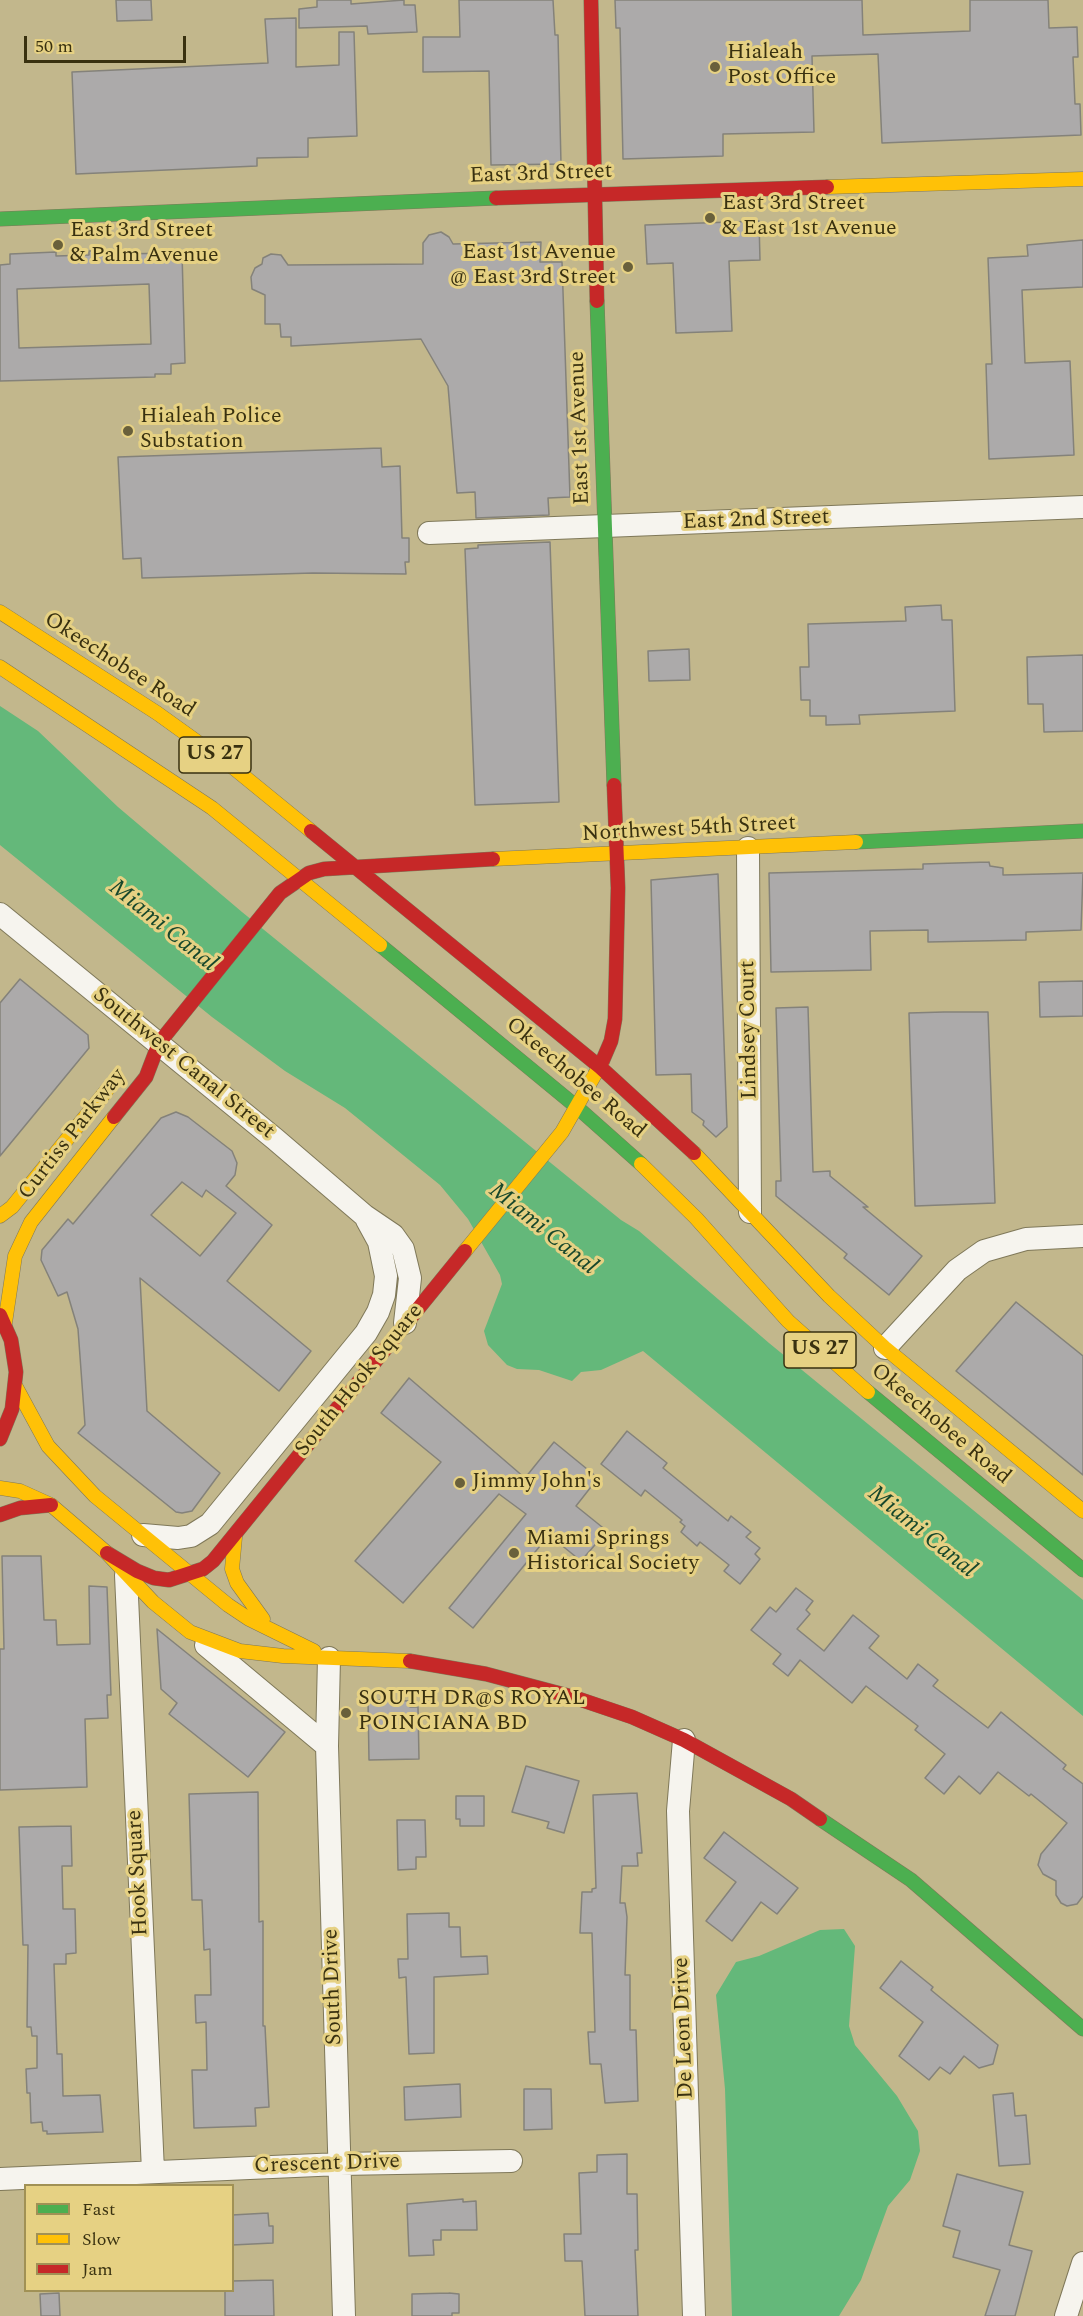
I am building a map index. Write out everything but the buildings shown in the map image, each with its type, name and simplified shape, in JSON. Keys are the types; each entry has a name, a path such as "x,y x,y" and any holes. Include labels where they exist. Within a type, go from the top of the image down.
{"main road":[{"name":"East 1st Avenue","path":"591,0 594,194 617,855 615,1018 611,1041 600,1067"},
{"name":"East 3rd Street","path":"0,219 594,194 1083,179"},
{"name":"Okeechobee Road","path":"0,612 167,720 235,769 357,866 600,1067 674,1133 829,1296 885,1348 1083,1511"},
{"name":"Okeechobee Road","path":"0,667 212,808 578,1108 646,1168 796,1328 885,1407 1083,1570"},
{"name":"Northwest 54th Street","path":"299,878 324,869 357,866 1083,831"},
{"name":"Curtiss Parkway","path":"3,1319 11,1274 21,1240 31,1222 146,1077 159,1043 280,893 299,878"},
{"name":"Curtiss Parkway","path":"136,1058 159,1043"},
{"name":"South Hook Square","path":"107,1553 154,1578 169,1580 190,1575 213,1561 405,1327 455,1260 546,1153 578,1108 600,1067"},
{"name":"Curtiss Parkway","path":"0,1216 20,1198 114,1081"},
{"path":"0,1439 7,1426 16,1387 15,1356 3,1319"},
{"path":"16,1387 38,1431 64,1466 95,1496 235,1610 276,1634 329,1658"},
{"path":"0,1488 20,1491 51,1506 107,1553 126,1575 190,1632 240,1652 404,1660 486,1674 573,1696 632,1717 684,1740 791,1798 911,1880 1083,2029"},
{"path":"0,1515 20,1508 51,1506"},
{"path":"235,1537 232,1569 237,1583 276,1634"}],"street":[{"name":"East 2nd Street","path":"429,533 1083,507"},
{"name":"Lindsey Court","path":"748,848 750,1212"},
{"name":"Southwest Canal Street","path":"0,914 159,1043 365,1216 393,1235 408,1264 410,1298 405,1327"},
{"name":"Southwest Canal Street","path":"365,1216 380,1242 384,1260 384,1295"},
{"path":"885,1348 957,1270 984,1251 1026,1239 1083,1236"},
{"name":"South Hook Square","path":"143,1535 178,1538 202,1531 238,1493 366,1333 378,1312 384,1295"},
{"path":"281,1437 301,1455"},
{"name":"Hook Square","path":"126,1575 153,2171"},
{"path":"190,1632 327,1746"},
{"name":"South Drive","path":"329,1658 327,1746 344,2316"},
{"name":"De Leon Drive","path":"684,1740 678,1811 694,2316"},
{"name":"Crescent Drive","path":"0,2179 340,2164 511,2161"},
{"path":"1066,2316 1083,2263"}],"water":[{"name":"Miami Canal","path":"0,706 38,731 118,807 242,912 621,1220 639,1231 769,1343 1083,1600 1083,1716 643,1351 601,1370 581,1372 572,1381 539,1370 517,1369 507,1365 488,1345 484,1331 502,1284 500,1275 468,1219 440,1185 345,1108 285,1071 212,1017 0,845"},
{"path":"844,1929 855,1946 849,2026 855,2045 897,2096 918,2131 920,2151 910,2180 888,2206 861,2280 839,2316 732,2316 725,2089 716,1995 736,1962 759,1956 820,1930"}],"traffic: fast":[{"path":"0,219 496,198"},
{"path":"597,301 614,785"},
{"path":"856,842 1083,831"},
{"path":"380,945 578,1108 641,1164"},
{"path":"868,1392 1083,1570"},
{"path":"820,1819 911,1880 1083,2029"}],"traffic: slow":[{"path":"827,187 1083,179"},
{"path":"0,612 157,713 235,769 311,831"},
{"path":"0,667 212,808 380,945"},
{"path":"493,859 856,842"},
{"path":"465,1251 562,1132 602,1062"},
{"path":"0,1216 12,1207 107,1090"},
{"path":"5,1323 15,1256 31,1222 114,1117"},
{"path":"694,1153 829,1296 885,1348 1083,1511"},
{"path":"641,1164 696,1218 788,1321 868,1392"},
{"path":"16,1387 48,1446 95,1496 228,1605 249,1619 314,1651"},
{"path":"0,1488 20,1491 51,1505 107,1553 153,1602 190,1632 240,1651 283,1656 410,1661"},
{"path":"235,1537 232,1569 237,1583 263,1619"}],"traffic: jam":[{"path":"591,0 597,301"},
{"path":"496,198 827,187"},
{"path":"602,1062 611,1041 615,1019 618,888 614,785"},
{"path":"311,831 600,1067 694,1153"},
{"path":"114,1117 146,1077 159,1043 280,893 309,873 324,869 493,859"},
{"path":"107,1553 137,1571 154,1578 169,1580 203,1569 213,1561 465,1251"},
{"path":"0,1315 11,1340 16,1372 12,1409 0,1439"},
{"path":"0,1515 20,1508 51,1505"},
{"path":"410,1661 486,1674 573,1697 632,1717 684,1740 791,1799 820,1819"}],"place":[{"name":"Hialeah Post Office","path":"715,67"},
{"name":"East 3rd Street & East 1st Avenue","path":"710,218"},
{"name":"East 3rd Street & Palm Avenue","path":"58,245"},
{"name":"East 1st Avenue @ East 3rd Street","path":"628,267"},
{"name":"Hialeah Police Substation","path":"128,431"},
{"name":"Jimmy John's","path":"460,1483"},
{"name":"Miami Springs Historical Society","path":"514,1553"},
{"name":"SOUTH DR@S ROYAL POINCIANA BD","path":"346,1713"}]}
